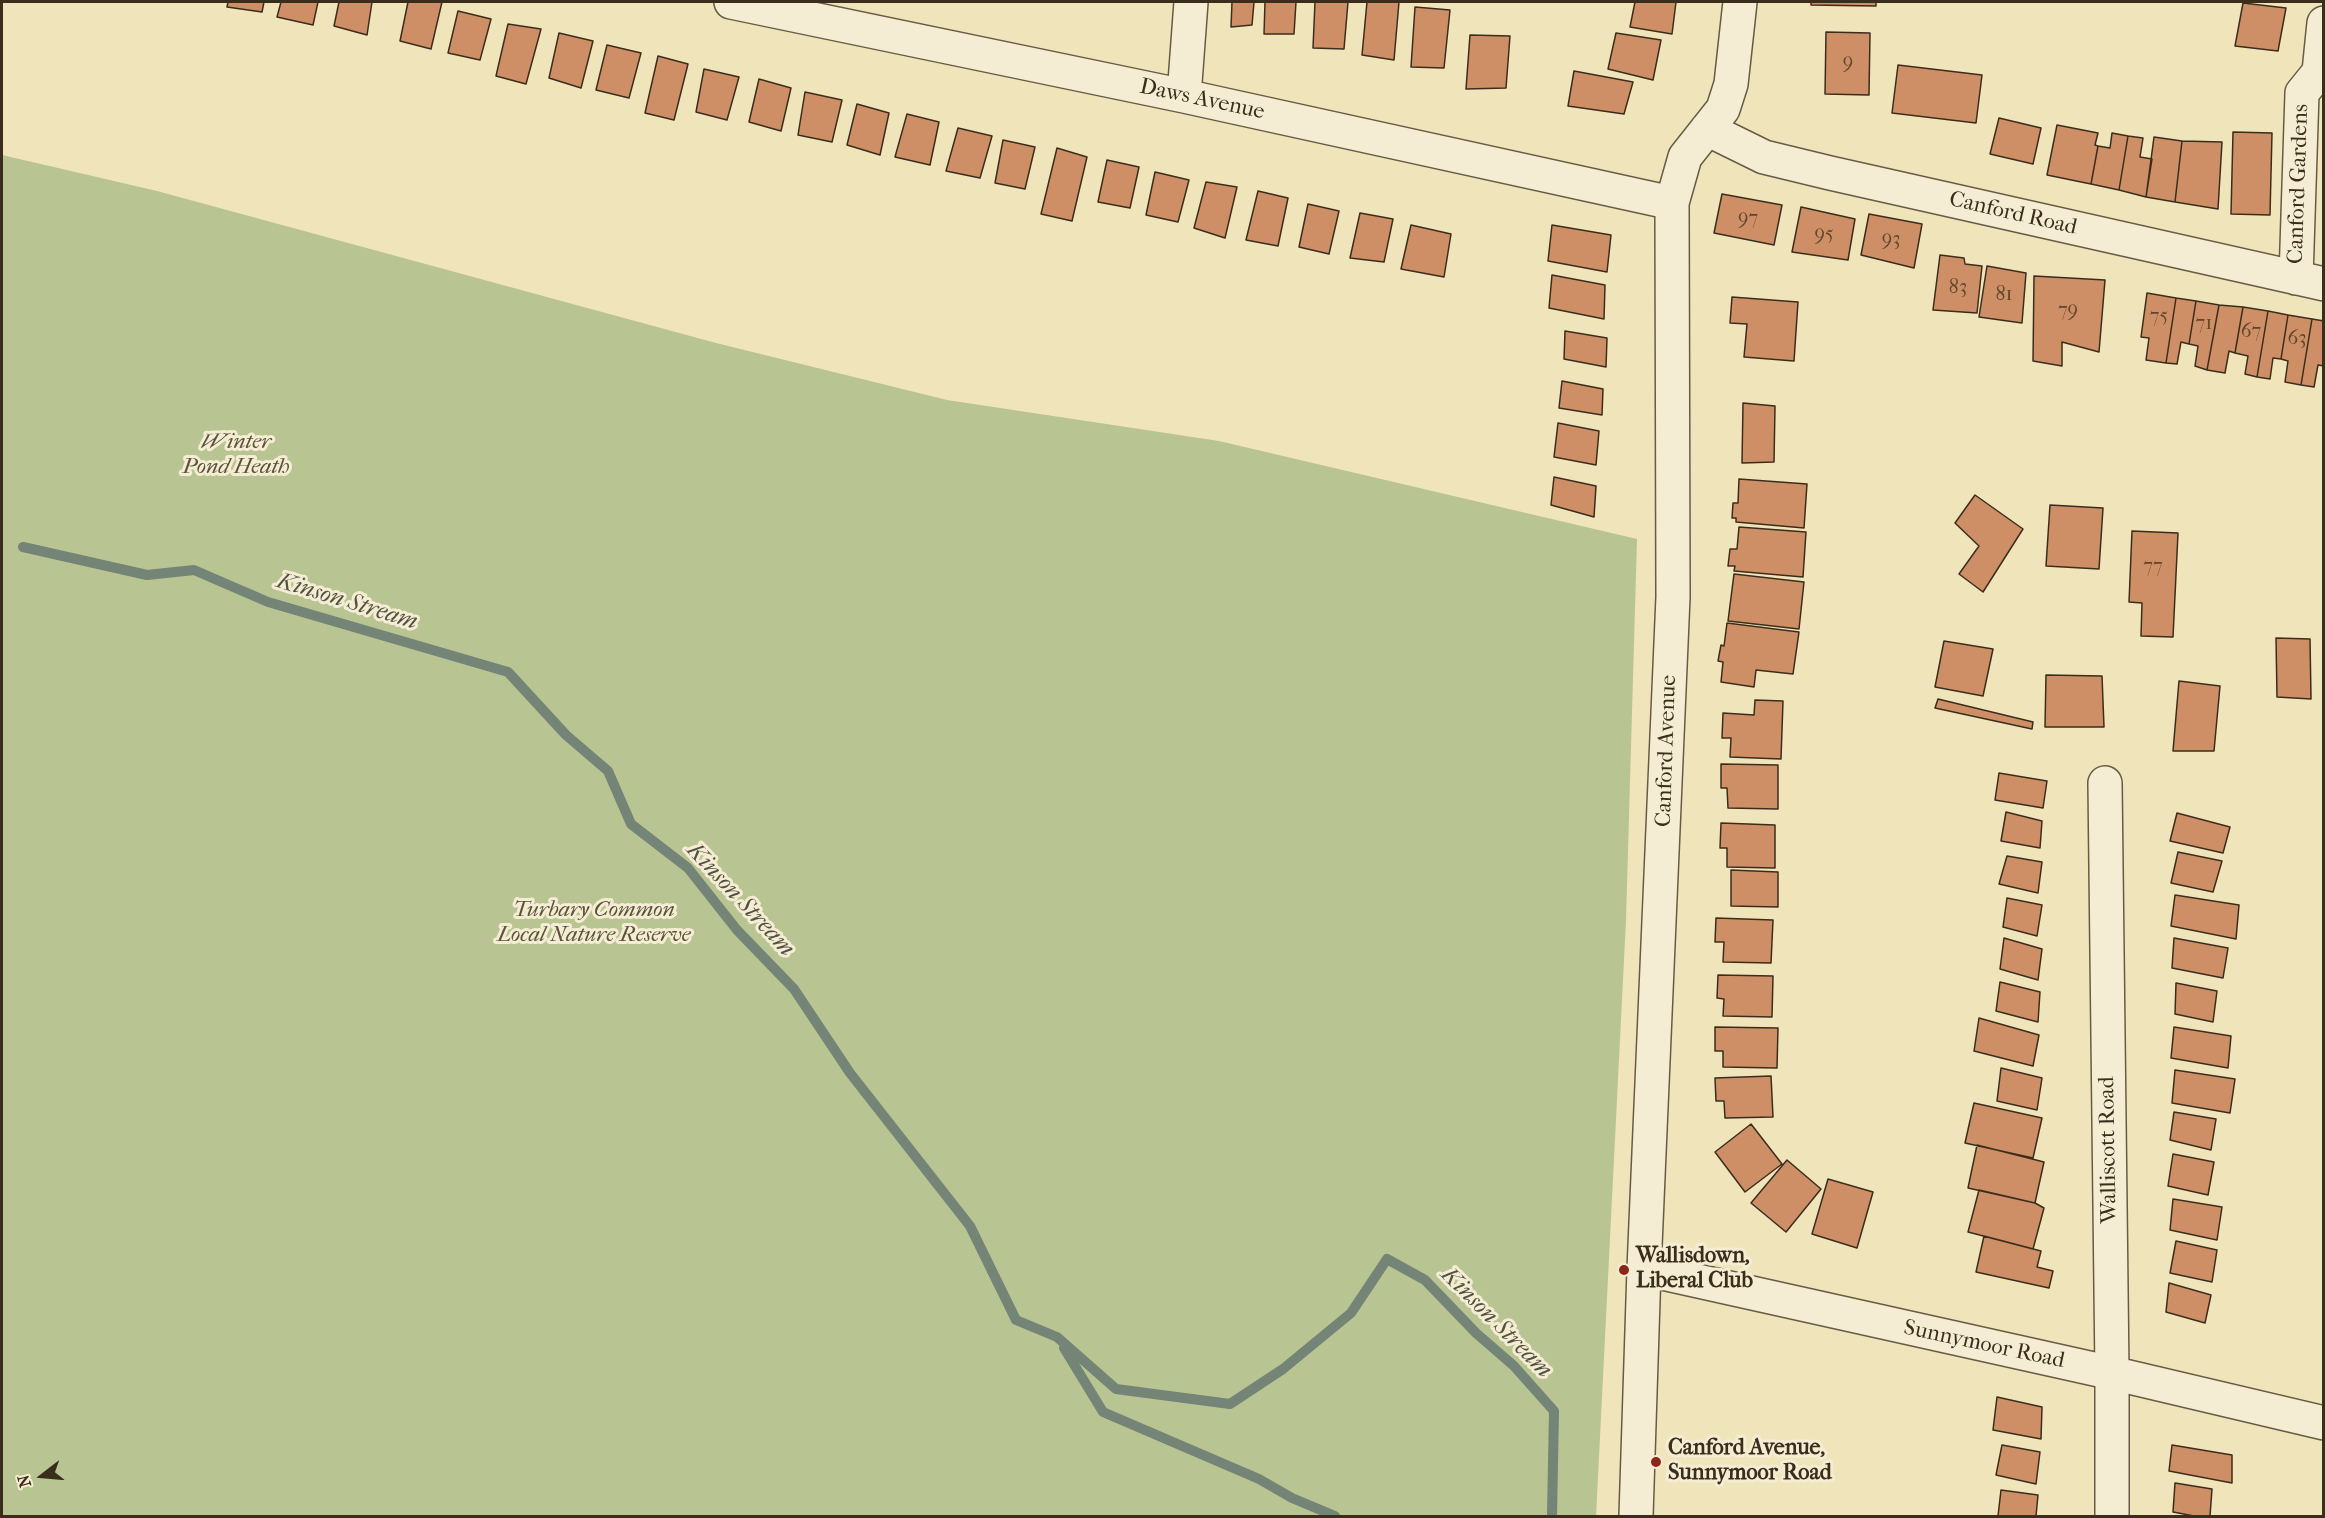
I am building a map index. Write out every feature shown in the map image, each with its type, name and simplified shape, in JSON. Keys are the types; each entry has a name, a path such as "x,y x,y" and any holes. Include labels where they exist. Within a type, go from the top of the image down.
{"street":[{"name":"Daws Avenue","path":"731,2 1184,96 1672,203"},
{"path":"1184,96 1191,2"},
{"name":"Canford Avenue","path":"1636,1516 1644,1269 1673,597 1672,203 1685,157 1722,109 1731,84 1740,2"},
{"name":"Canford Gardens","path":"2310,281 2302,93 2319,72 2324,23"},
{"name":"Canford Road","path":"1707,129 1764,156 1786,162 2310,281"},
{"name":"Walliscott Road","path":"2105,783 2112,1516"},
{"name":"Sunnymoor Road","path":"1644,1269 2112,1373 2324,1423"}],"green space":[{"name":"Turbary Common Local Nature Reserve","path":"2,155 157,191 716,343 947,400 1219,441 1637,539 1626,920 1596,1516 2,1516"}],"building":[{"path":"228,2 264,2 262,12 227,7"},
{"path":"281,2 318,2 313,25 277,17"},
{"path":"339,2 372,2 367,35 334,26"},
{"path":"408,2 442,2 431,49 400,41"},
{"path":"1232,2 1254,2 1252,25 1231,27"},
{"path":"1265,2 1296,2 1294,34 1264,34"},
{"path":"1315,2 1348,2 1344,49 1313,48"},
{"path":"1367,2 1399,2 1394,60 1362,55"},
{"path":"1635,2 1676,2 1672,34 1630,27"},
{"path":"1811,2 1876,2 1876,6 1811,5"},
{"path":"2243,3 2286,8 2278,51 2235,46"},
{"path":"1415,7 1450,10 1444,68 1411,67"},
{"path":"458,11 491,19 480,60 448,53"},
{"path":"508,24 541,29 526,84 496,76"},
{"path":"1826,32 1870,33 1869,95 1825,94"},
{"path":"559,33 593,41 581,88 549,78"},
{"path":"1616,33 1661,40 1653,80 1608,69"},
{"path":"1470,35 1510,36 1506,88 1466,89"},
{"path":"607,45 641,53 629,98 596,90"},
{"path":"658,56 688,64 674,120 645,113"},
{"path":"1898,65 1982,75 1976,123 1892,113"},
{"path":"704,69 739,77 727,120 696,112"},
{"path":"1574,71 1633,82 1624,114 1568,106"},
{"path":"759,79 791,88 781,131 749,122"},
{"path":"805,92 842,100 832,142 798,135"},
{"path":"857,104 889,113 880,155 847,145"},
{"path":"907,114 939,122 930,165 895,157"},
{"path":"1999,118 2041,128 2033,164 1990,154"},
{"path":"2057,125 2098,133 2091,184 2047,175"},
{"path":"958,128 992,136 980,178 946,171"},
{"path":"2233,132 2272,133 2270,215 2231,214"},
{"path":"2112,133 2128,136 2119,190 2091,184 2098,146 2110,148"},
{"path":"2128,136 2143,138 2140,157 2152,159 2146,197 2119,190"},
{"path":"2154,137 2182,141 2175,202 2146,197"},
{"path":"1003,140 1035,147 1025,189 995,183"},
{"path":"2182,141 2222,142 2218,209 2175,202"},
{"path":"1057,148 1087,157 1072,221 1041,214"},
{"path":"1107,160 1139,167 1130,208 1098,202"},
{"path":"1155,172 1189,180 1178,222 1146,215"},
{"path":"1206,182 1237,187 1225,238 1194,228"},
{"path":"1258,191 1288,198 1278,246 1246,240"},
{"path":"1722,194 1782,205 1774,245 1714,233"},
{"path":"1308,204 1339,211 1329,254 1299,247"},
{"path":"1801,207 1855,219 1848,260 1792,252"},
{"path":"1360,213 1393,219 1384,262 1350,258"},
{"path":"1869,214 1922,224 1914,268 1861,255"},
{"path":"1411,225 1451,234 1444,277 1401,269"},
{"path":"1552,225 1611,235 1607,272 1548,261"},
{"path":"1940,255 1964,258 1965,264 1982,266 1977,313 1933,310"},
{"path":"1987,266 2026,273 2022,323 1979,317"},
{"path":"1552,275 1605,285 1604,319 1549,308"},
{"path":"2034,276 2105,280 2099,352 2062,342 2062,366 2033,361"},
{"path":"2147,293 2176,298 2166,363 2146,360 2149,338 2141,337"},
{"path":"1732,297 1798,302 1794,361 1744,357 1747,324 1730,323"},
{"path":"2176,298 2196,301 2189,344 2181,342 2177,364 2166,363"},
{"path":"2196,301 2219,305 2207,370 2195,366 2198,346 2189,344"},
{"path":"2219,305 2243,307 2235,353 2229,351 2225,373 2207,370"},
{"path":"2243,307 2268,311 2257,377 2245,374 2248,356 2235,353"},
{"path":"2268,311 2288,315 2281,359 2273,358 2270,379 2257,377"},
{"path":"2288,315 2312,319 2301,385 2285,382 2288,361 2281,359"},
{"path":"2312,319 2324,321 2324,366 2318,365 2314,387 2301,385"},
{"path":"1565,331 1607,338 1606,367 1564,359"},
{"path":"1562,381 1603,389 1602,415 1559,408"},
{"path":"1743,403 1775,406 1774,462 1742,463"},
{"path":"1558,423 1599,431 1596,465 1554,457"},
{"path":"1554,477 1596,486 1594,517 1551,505"},
{"path":"1739,479 1807,484 1804,528 1736,522 1736,518 1732,518 1733,503 1738,503"},
{"path":"1975,495 2023,529 1983,592 1959,574 1979,546 1955,523"},
{"path":"2050,505 2103,508 2099,569 2046,566"},
{"path":"1739,527 1806,532 1803,577 1734,571 1735,566 1728,566 1730,549 1737,549"},
{"path":"2132,531 2178,533 2173,637 2141,636 2142,603 2129,602"},
{"path":"1734,574 1804,582 1799,629 1728,621"},
{"path":"1727,623 1799,632 1793,674 1756,670 1754,687 1721,682 1723,662 1718,661 1721,645 1724,646"},
{"path":"2276,638 2310,639 2311,699 2277,697"},
{"path":"1944,641 1993,649 1983,696 1935,687"},
{"path":"2046,675 2102,676 2104,727 2045,727"},
{"path":"2179,681 2220,686 2214,751 2173,751"},
{"path":"1938,699 2033,722 2032,729 1935,708"},
{"path":"1755,700 1783,701 1781,759 1730,757 1731,738 1722,738 1723,713 1754,715"},
{"path":"1721,764 1778,765 1778,809 1728,808 1727,788 1721,788"},
{"path":"1999,773 2047,781 2043,808 1995,800"},
{"path":"2006,812 2042,821 2040,848 2001,841"},
{"path":"2177,813 2230,827 2223,853 2170,841"},
{"path":"1721,823 1775,825 1775,868 1727,867 1727,848 1720,848"},
{"path":"2178,852 2222,861 2213,892 2171,883"},
{"path":"2007,856 2042,862 2038,893 1999,884"},
{"path":"1731,870 1778,872 1778,907 1731,906"},
{"path":"2175,895 2239,905 2236,939 2171,926"},
{"path":"2007,898 2042,905 2037,936 2003,927"},
{"path":"1716,918 1773,920 1771,963 1723,962 1724,942 1715,942"},
{"path":"2004,938 2042,949 2038,980 2000,969"},
{"path":"2174,938 2228,948 2223,978 2172,968"},
{"path":"1718,975 1773,976 1772,1017 1723,1016 1724,999 1717,998"},
{"path":"2000,982 2040,992 2038,1022 1996,1011"},
{"path":"2176,983 2217,991 2213,1022 2175,1014"},
{"path":"1979,1018 2039,1035 2033,1066 1974,1051"},
{"path":"1715,1027 1778,1028 1777,1068 1723,1067 1723,1051 1715,1051"},
{"path":"2174,1027 2231,1036 2228,1068 2171,1058"},
{"path":"2001,1068 2042,1078 2037,1110 1997,1101"},
{"path":"2175,1070 2235,1079 2230,1113 2172,1103"},
{"path":"1771,1076 1773,1117 1725,1118 1724,1101 1716,1101 1715,1078"},
{"path":"1974,1103 2042,1118 2033,1158 1965,1143"},
{"path":"2174,1112 2216,1119 2211,1150 2170,1140"},
{"path":"1751,1124 1782,1164 1745,1192 1715,1152"},
{"path":"1977,1145 2044,1162 2035,1203 1968,1188"},
{"path":"2173,1154 2214,1162 2208,1195 2168,1186"},
{"path":"1787,1160 1821,1189 1786,1232 1751,1203"},
{"path":"1828,1179 1873,1192 1857,1248 1812,1234"},
{"path":"1979,1190 2035,1203 2044,1208 2033,1249 1968,1232"},
{"path":"2173,1199 2222,1207 2217,1240 2170,1230"},
{"path":"1984,1236 2041,1251 2037,1267 2053,1271 2049,1288 1976,1272"},
{"path":"2176,1241 2217,1250 2212,1282 2170,1273"},
{"path":"2169,1283 2211,1295 2205,1323 2166,1312"},
{"path":"1997,1397 2042,1407 2041,1439 1993,1430"},
{"path":"2002,1445 2040,1452 2036,1484 1996,1475"},
{"path":"2172,1445 2232,1455 2232,1483 2169,1471"},
{"path":"2175,1483 2212,1489 2210,1516 2173,1512"},
{"path":"2001,1490 2038,1495 2036,1516 1998,1516"}],"waterway":[{"name":"Kinson Stream","path":"23,547 147,575 194,570 268,602 508,672 566,735 608,771 631,824 688,868 737,930 794,989 850,1073 970,1226 1016,1320 1057,1337 1116,1389 1230,1404 1283,1369 1351,1313 1387,1259 1425,1280 1476,1333 1514,1366 1554,1411 1552,1516"},
{"name":"Kinson Stream","path":"1064,1348 1103,1412 1259,1479 1292,1498 1335,1516"}],"place":[{"name":"Wallisdown, Liberal Club","path":"1624,1270"},
{"name":"Canford Avenue, Sunnymoor Road","path":"1656,1462"}],"park label":[{"name":"Winter Pond Heath","path":"236,456"}]}
